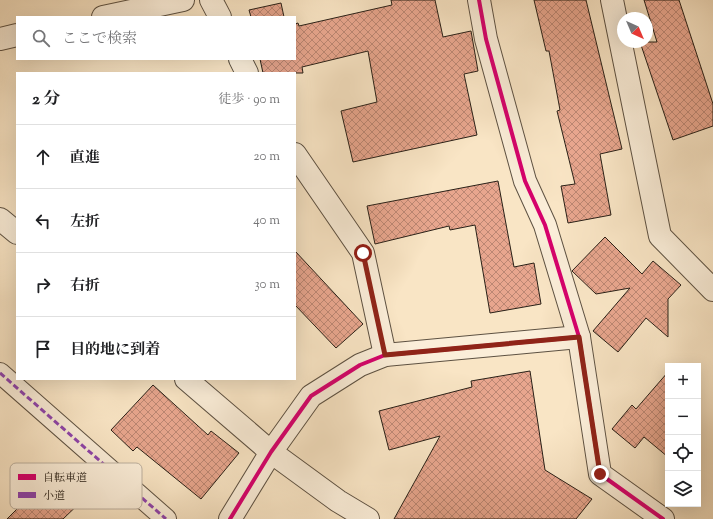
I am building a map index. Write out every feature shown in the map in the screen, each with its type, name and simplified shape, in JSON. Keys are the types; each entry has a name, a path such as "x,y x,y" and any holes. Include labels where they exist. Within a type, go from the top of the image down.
{"street":[{"path":"107,16 183,0"},
{"path":"211,0 219,16"},
{"path":"479,0 486,39 525,181 545,225 579,337 600,474 663,519"},
{"path":"612,0 660,236 713,290"},
{"path":"0,39 16,35"},
{"path":"240,60 246,72"},
{"path":"296,155 363,253 385,355"},
{"path":"0,219 16,232"},
{"path":"230,519 271,452 311,396 360,365 385,355 579,337"},
{"path":"0,373 102,463"},
{"path":"187,380 271,452 338,501 368,519"},
{"path":"142,498 166,519"}],"building":[{"path":"391,0 435,0 443,37 471,31 478,71 464,74 477,135 353,162 341,111 377,102 368,51 302,67 303,73 263,72 260,60 296,60 296,24 298,23 299,26 392,5"},
{"path":"534,0 586,0 622,149 600,154 611,215 568,223 561,186 575,184 557,111 560,110 549,51 546,51"},
{"path":"644,0 679,0 713,104 713,126 673,140 642,48 653,48 653,42 657,42 653,29 653,12 648,12"},
{"path":"281,3 284,16 251,16 249,10"},
{"path":"498,181 514,267 534,263 541,304 490,313 475,225 450,230 449,226 375,244 367,206"},
{"path":"605,237 642,274 653,261 681,285 668,299 668,337 646,318 618,352 593,331 630,288 596,294 572,271"},
{"path":"296,252 363,324 336,348 296,306"},
{"path":"530,371 545,470 592,499 576,519 394,519 440,436 389,450 379,411 472,387 471,381"},
{"path":"665,375 665,454 644,437 635,448 612,429 632,405 636,409"},
{"path":"153,385 208,435 211,431 239,453 201,499 137,447 133,451 111,430"},
{"path":"17,509 73,509 63,519 7,519"}],"marked path":[{"path":"0,373 102,463"},
{"path":"142,498 166,519"}],"cycle path":[{"path":"479,0 486,39 525,181 545,225 579,337 600,474 663,519"},
{"path":"230,519 271,452 311,396 360,365 385,355 579,337"}],"route":[{"path":"363,253 385,355 579,337 600,474"}]}
